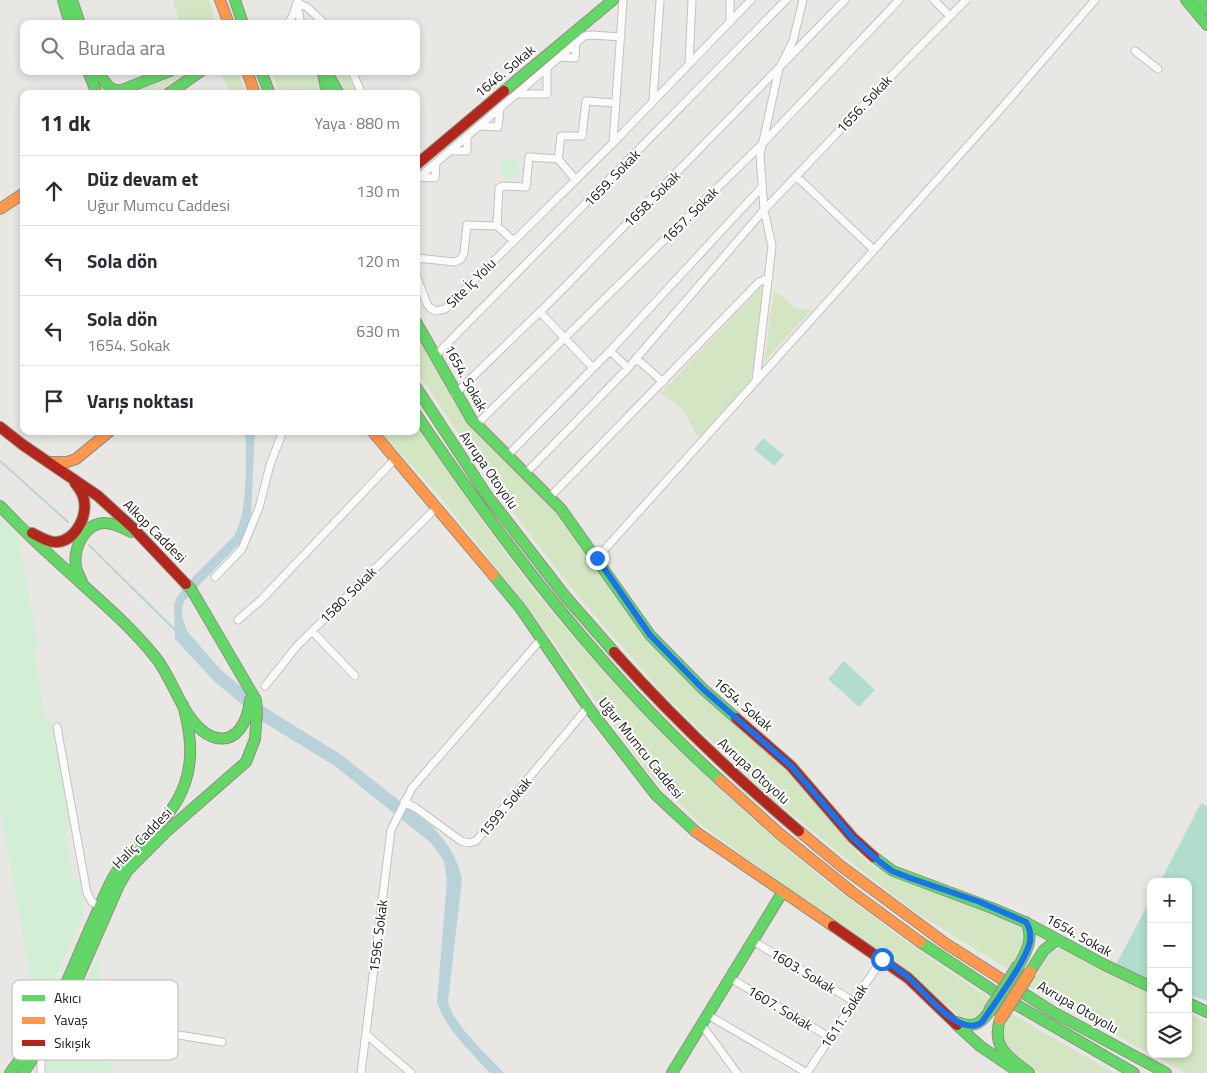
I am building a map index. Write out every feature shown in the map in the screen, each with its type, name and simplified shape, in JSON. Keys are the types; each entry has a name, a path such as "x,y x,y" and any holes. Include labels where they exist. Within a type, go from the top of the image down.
{"main road":[{"path":"63,0 69,20"},
{"path":"72,0 79,20"},
{"path":"220,0 228,20"},
{"path":"234,0 242,20"},
{"name":"1646. Sokak","path":"420,162 613,0"},
{"path":"1186,0 1206,16"},
{"path":"1200,0 1206,16"},
{"path":"94,75 96,90"},
{"path":"96,75 104,90"},
{"path":"97,75 115,90"},
{"path":"122,90 160,75"},
{"path":"174,90 195,75"},
{"path":"183,90 197,75"},
{"path":"248,75 254,90"},
{"path":"263,75 268,90"},
{"path":"325,75 327,90"},
{"path":"327,75 336,90"},
{"path":"0,208 20,196"},
{"name":"1654. Sokak","path":"420,329 468,415 550,497 570,520 650,635 703,689 791,766 853,838 880,862 901,874 980,902 1026,922 1132,980 1147,986"},
{"name":"Avrupa Otoyolu","path":"420,394 502,516 574,607 646,688 739,780 814,846 924,928 985,970 1080,1027 1166,1073"},
{"name":"Avrupa Otoyolu","path":"420,420 476,503 559,610 633,693 731,792 824,871 925,946 1016,1005 1134,1073"},
{"name":"Alkop Caddesi","path":"0,426 98,496 142,537 191,589 251,691"},
{"path":"48,462 67,462 76,459 105,435"},
{"name":"Uğur Mumcu Caddesi","path":"375,435 521,609 588,707 663,801 696,832 908,978 980,1046 1020,1073"},
{"path":"22,528 45,540 58,542 68,539 75,533 84,512 84,501 81,492 72,479"},
{"path":"0,506 118,616 157,660 195,725 204,734 222,739 229,738 245,726 250,713 251,691"},
{"path":"83,585 76,565 76,555 80,540 93,526 102,522 117,524 142,537"},
{"name":"Haliç Caddesi","path":"77,980 128,870 166,832 246,762 255,739 257,722 256,700 251,691"},
{"name":"Haliç Caddesi","path":"67,980 99,906 122,862 160,824 177,800 189,775 192,756 190,727 183,705"},
{"path":"676,1071 782,893"},
{"path":"953,1020 967,1026 976,1026 982,1022 1019,965 1030,941 1029,928 1026,922"},
{"path":"1029,1073 1004,1051 999,1045 996,1034 1000,1019 1044,950 1057,940"},
{"path":"1192,1006 1207,1012"},
{"name":"Haliç Caddesi","path":"10,1073 30,1060"},
{"name":"Haliç Caddesi","path":"24,1073 32,1060"}],"street":[{"path":"613,143 623,0"},
{"path":"653,100 661,0 655,0"},
{"path":"689,64 692,0"},
{"path":"730,0 730,22"},
{"name":"Site İç Yolu","path":"420,286 429,306 436,311 444,310 613,143 751,0"},
{"name":"1659. Sokak","path":"436,355 786,0"},
{"path":"756,382 772,246 764,210 760,160 779,69 793,40 802,0"},
{"name":"1658. Sokak","path":"455,394 540,312 845,0"},
{"name":"1657. Sokak","path":"476,425 762,144 899,0"},
{"path":"934,0 950,16"},
{"name":"1656. Sokak","path":"525,474 628,368 764,210 966,0"},
{"path":"597,558 874,250 1095,0"},
{"path":"290,20 297,1"},
{"path":"297,1 301,20"},
{"path":"297,1 307,7 320,20"},
{"path":"420,176 576,43 588,35 621,36"},
{"path":"1135,51 1158,69"},
{"path":"517,94 547,94 547,68"},
{"path":"354,75 360,90"},
{"path":"576,180 558,158 561,136 582,136 585,101 616,103"},
{"path":"479,126 498,127 500,108"},
{"path":"450,151 467,151 467,136"},
{"path":"514,241 497,226 500,187 526,187 530,157 558,158"},
{"path":"796,176 874,250"},
{"path":"507,456 610,350 762,187"},
{"name":"Site İç Yolu","path":"420,258 454,262 459,260 464,254 467,225 497,226"},
{"path":"550,497 760,282 769,278"},
{"path":"540,312 592,368"},
{"path":"610,350 628,368"},
{"path":"636,358 663,382"},
{"path":"214,577 242,549 259,508 270,465 281,435"},
{"path":"238,620 261,600 395,459"},
{"name":"1580. Sokak","path":"265,686 297,646 436,508"},
{"path":"312,631 354,676"},
{"name":"1596. Sokak","path":"361,1073 391,830 412,788 542,638"},
{"name":"1599. Sokak","path":"404,802 416,808 461,841 476,842 588,707"},
{"path":"56,727 86,893 92,902 99,906"},
{"name":"1603. Sokak","path":"753,941 853,1001"},
{"name":"1611. Sokak","path":"807,1073 882,959"},
{"name":"1607. Sokak","path":"730,978 829,1038"},
{"path":"705,1020 807,1073"},
{"path":"705,1020 737,1073"},
{"path":"178,1035 222,1042"},
{"path":"367,1036 411,1073"},
{"path":"34,1060 41,1073"}],"green space":[{"path":"173,0 209,0 216,20 179,20"},
{"path":"170,75 189,75 168,90 136,90"},
{"path":"222,75 239,75 244,90 228,90"},
{"path":"273,75 321,75 324,90 278,90"},
{"path":"328,75 354,75 360,90 337,90"},
{"path":"510,159 517,162 520,169 517,176 510,179 503,176 500,169 503,162"},
{"path":"760,288 765,290 751,381 699,438 682,409 661,393"},
{"path":"774,290 796,308 811,310 764,362"},
{"path":"420,338 468,419 556,512 646,638 782,765 828,816 851,846 869,864 896,879 990,912 1017,924 1024,932 1023,945 1009,970 912,910 761,789 665,696 576,594 495,489 420,376"},
{"path":"420,430 517,569 566,628 635,705 746,812 824,879 864,911 991,999 983,1016 974,1023 961,1018 907,970 856,933 789,889 703,826 649,774 533,614 437,493 384,435 420,435"},
{"path":"763,438 784,455 774,466 754,449"},
{"path":"0,512 17,529 38,646 34,651 44,715 51,721 70,828 66,834 73,879 80,882 85,912 54,980 31,980 0,806"},
{"path":"844,661 875,690 859,707 828,679"},
{"path":"1201,803 1207,806 1207,1001 1192,995 1192,878 1162,878"},
{"path":"1147,906 1147,980 1115,966"},
{"path":"1062,948 1147,992 1147,1052 1029,987 1051,952"},
{"path":"98,958 101,980 85,980"},
{"path":"1010,1013 1114,1073 1039,1073 1018,1058 1001,1041 1002,1025"},
{"path":"1192,1015 1207,1022 1207,1073 1185,1073 1158,1058 1192,1058"},
{"path":"50,1060 110,1060 112,1073 46,1073 46,1065"}],"water":[{"path":"246,435 255,435 251,515 248,530 242,541 184,601 182,616 187,631 220,669 266,708 340,754 433,827 447,845 455,857 462,879 448,1001 463,1029 504,1073 490,1073 452,1031 437,1002 447,880 444,861 431,843 335,766 263,722 215,682 175,639 174,604 177,597 193,577 234,536 242,513 245,485"}],"waterway":[{"path":"0,461 68,522"},
{"path":"89,545 176,631"}],"traffic: fast":[{"path":"63,0 69,20"},
{"path":"72,0 79,20"},
{"path":"235,0 242,20"},
{"path":"504,91 613,0"},
{"path":"1186,0 1207,25"},
{"path":"1199,0 1207,9"},
{"path":"90,75 95,90"},
{"path":"99,75 110,88 116,90"},
{"path":"122,90 160,75"},
{"path":"174,90 195,75"},
{"path":"263,75 268,90"},
{"path":"323,75 326,90"},
{"path":"328,75 337,90"},
{"path":"420,329 472,420 561,509 650,635 703,689 736,718"},
{"path":"420,393 486,494 565,596 614,652"},
{"path":"420,420 520,560 595,652 635,696 720,780"},
{"path":"0,506 36,542 118,617 144,644 162,667 187,713 203,732 213,737 222,738 235,734 244,722 250,700"},
{"path":"82,582 76,569 76,553 78,545 86,532 91,527 105,523 116,525 131,532"},
{"path":"493,575 521,609 588,707 656,795 696,832"},
{"path":"77,980 119,885 128,870 166,832 246,762 255,739 256,700 191,589 186,584"},
{"path":"68,980 114,876 122,864 171,810 185,783 190,754 188,724 183,705"},
{"path":"874,857 893,871 1025,922 1147,985"},
{"path":"672,1073 782,893"},
{"path":"1019,965 1027,949 1029,939 1026,922"},
{"path":"1030,972 1044,950 1057,940"},
{"path":"920,942 1003,997 1134,1073"},
{"path":"989,1012 1019,965"},
{"path":"1017,989 1053,1012 1166,1073"},
{"path":"1192,1005 1207,1012"},
{"path":"957,1022 967,1025 975,1024 982,1020 989,1012"},
{"path":"1000,1019 998,1029 1000,1045 1009,1057 1029,1073"},
{"path":"957,1025 980,1046 1020,1073"},
{"path":"10,1073 19,1060"},
{"path":"23,1073 32,1060"}],"traffic: slow":[{"path":"220,0 228,20"},
{"path":"248,75 254,90"},
{"path":"0,209 20,196"},
{"path":"48,462 67,462 76,459 105,435"},
{"path":"375,435 493,575"},
{"path":"720,780 780,834 852,892 920,942"},
{"path":"799,831 841,866 945,943 1017,989"},
{"path":"696,832 833,926"},
{"path":"1000,1019 1030,972"}],"traffic: jam":[{"path":"420,162 504,91"},
{"path":"0,427 98,496 133,528 186,584"},
{"path":"32,533 51,542 57,542 70,537 75,532 84,513 83,496 75,483"},
{"path":"614,652 703,744 799,831"},
{"path":"736,718 791,766 853,838 874,857"},
{"path":"833,926 908,978 957,1025"}],"route":[{"path":"597,558 650,635 703,689 791,766 853,838 880,862 892,871 980,902 1026,922 1030,930 1030,941 1019,965 982,1022 976,1026 963,1025 953,1020 908,978 882,959"}]}
